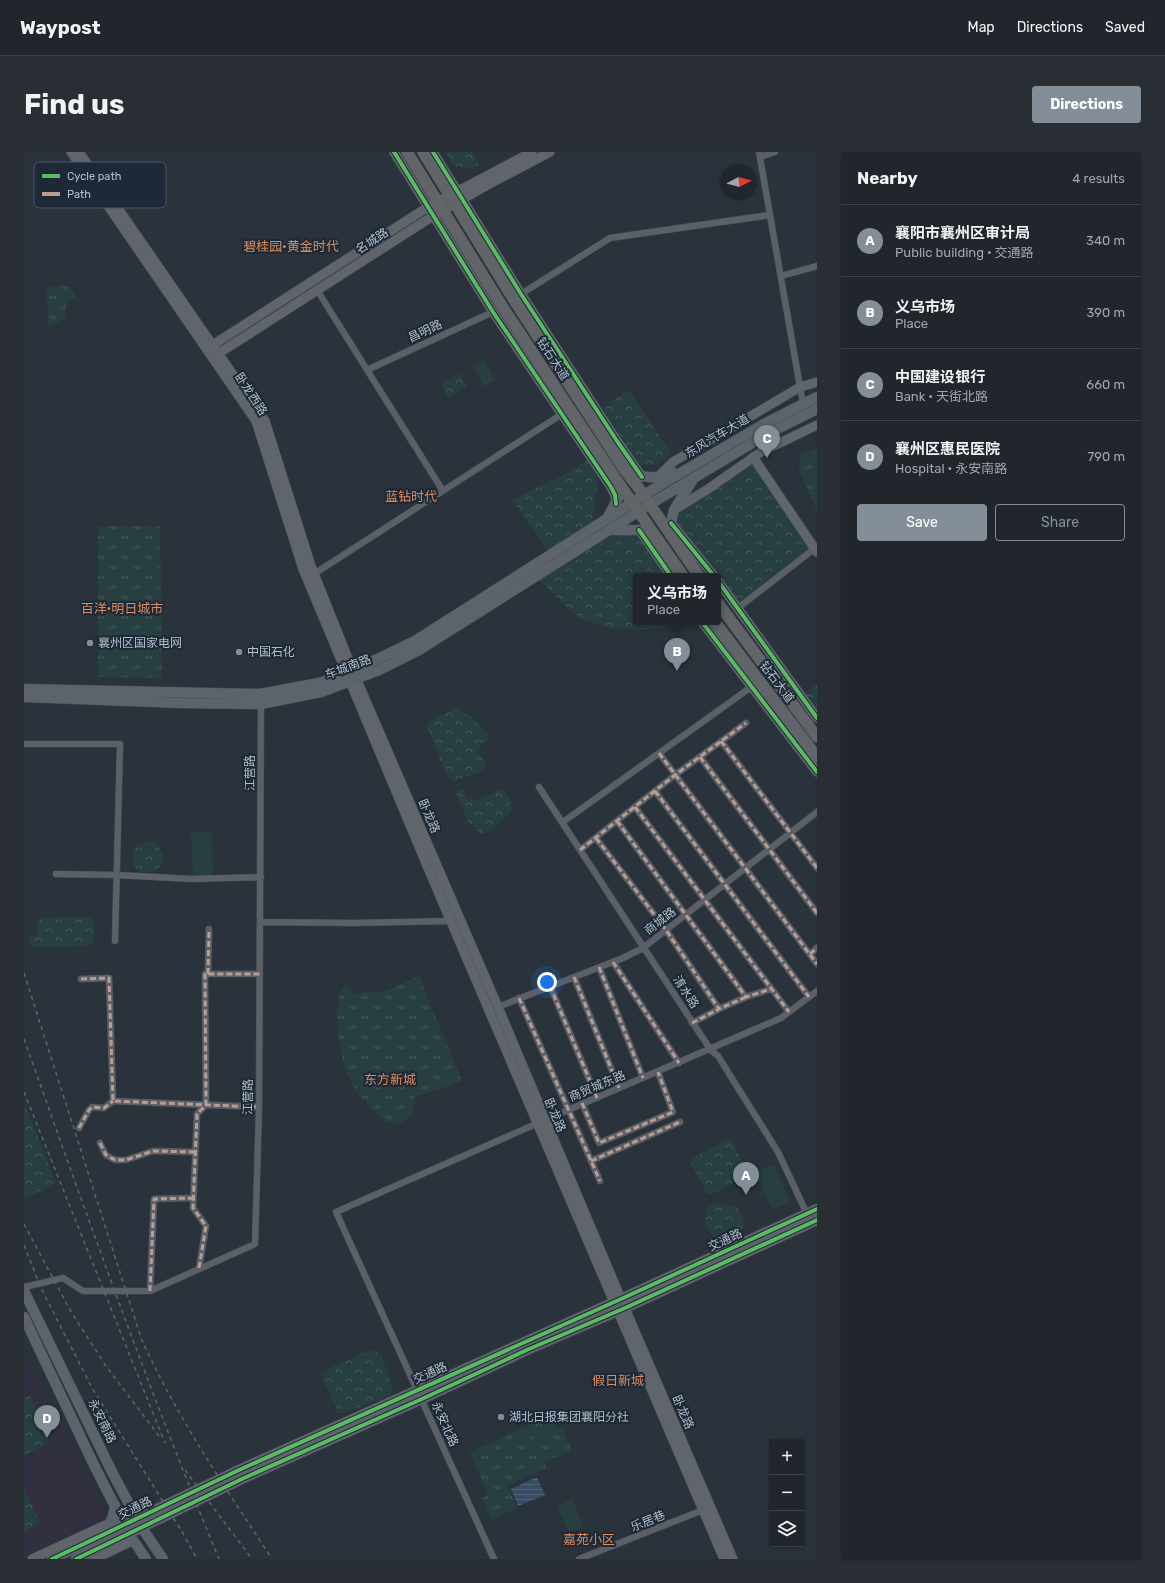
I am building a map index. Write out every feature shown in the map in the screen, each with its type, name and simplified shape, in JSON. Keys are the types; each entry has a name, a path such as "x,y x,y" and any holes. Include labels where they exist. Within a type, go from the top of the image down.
{"highway":[{"name":"钻石大道","path":"407,152 436,209 498,309 681,573"},
{"name":"钻石大道","path":"423,152 456,197 582,405 624,469 697,573"},
{"name":"钻石大道","path":"721,607 758,658 813,719 817,737"},
{"name":"钻石大道","path":"709,625 817,757"}],"main road":[{"name":"卧龙西路","path":"71,152 78,162"},
{"name":"卧龙西路","path":"80,152 87,162"},
{"path":"394,152 436,209"},
{"path":"433,152 456,197"},
{"name":"名城路","path":"210,347 532,152"},
{"name":"名城路","path":"456,197 491,183 550,152"},
{"name":"卧龙西路","path":"111,208 210,347"},
{"name":"卧龙西路","path":"117,208 210,347 256,421 302,569 351,676"},
{"name":"名城路","path":"215,356 317,290 436,209"},
{"path":"517,297 567,365 642,477"},
{"path":"498,309 562,414 611,487 615,495 616,504"},
{"name":"卧龙西路","path":"215,356 264,421 314,574 351,676"},
{"path":"567,365 582,405"},
{"path":"657,478 673,462 800,386 817,382"},
{"name":"东风汽车大道","path":"639,512 647,500 687,469 764,424 817,397"},
{"name":"东风汽车大道","path":"633,503 647,500 695,477 769,433 817,409"},
{"path":"674,510 708,489 761,452 817,425"},
{"path":"753,457 816,549"},
{"path":"624,469 642,477 657,478 687,469"},
{"path":"676,543 672,523 674,510 695,477"},
{"path":"607,518 619,496 616,479"},
{"name":"车城南路","path":"27,692 181,703 261,704 321,692 415,641 607,518 633,503"},
{"name":"车城南路","path":"27,692 260,694 351,676 420,650 639,512"},
{"path":"672,523 712,573"},
{"path":"607,531 628,529 639,530 659,540"},
{"path":"639,530 669,573"},
{"path":"721,585 768,651 813,719"},
{"path":"728,617 738,608"},
{"path":"758,658 768,651"},
{"name":"卧龙路","path":"351,676 450,921 541,1121 724,1559"},
{"name":"卧龙路","path":"351,676 498,1007 541,1121"},
{"path":"756,684 817,772"},
{"path":"24,701 27,692"},
{"name":"交通路","path":"140,1523 162,1518 244,1478 422,1399 529,1349 817,1209"},
{"name":"交通路","path":"52,1559 102,1541 127,1534 156,1509 240,1470 417,1390 817,1220"},
{"name":"永安南路","path":"24,1291 112,1472 140,1523 163,1559"},
{"name":"卧龙路","path":"619,1305 733,1559"},
{"path":"24,1317 93,1463 115,1505 127,1534 144,1555"},
{"path":"128,1500 140,1509 156,1509"},
{"path":"102,1541 112,1522 115,1505"},
{"path":"152,1543 151,1537 153,1528 162,1518"},
{"path":"32,1559 112,1522"},
{"path":"94,1559 127,1534"},
{"name":"交通路","path":"76,1559 102,1541"}],"street":[{"path":"775,152 759,154 803,404"},
{"path":"517,297 610,238 770,215"},
{"path":"781,276 817,266"},
{"path":"317,290 443,491"},
{"name":"昌明路","path":"367,370 498,309"},
{"path":"314,574 562,414"},
{"path":"738,608 816,549"},
{"path":"563,822 756,684"},
{"name":"江营路","path":"24,1287 63,1278 83,1292 150,1291 255,1244 259,1107 261,704"},
{"path":"580,850 675,775 746,723"},
{"path":"721,741 817,868"},
{"path":"24,744 120,744 115,941"},
{"path":"659,753 817,964"},
{"path":"700,757 817,913"},
{"name":"淯水路","path":"539,787 692,1023 710,1050 718,1056 778,1152 807,1214"},
{"path":"655,791 809,997"},
{"path":"635,807 789,1012"},
{"name":"商城路","path":"498,1007 613,962 643,948 815,813"},
{"path":"617,821 746,997"},
{"path":"596,838 666,930 719,1009"},
{"path":"56,874 117,874 192,879 261,877"},
{"path":"261,922 354,923 450,921"},
{"path":"199,1268 206,1226 192,1208 196,1114 206,1105 205,974 208,974 209,929"},
{"path":"810,954 817,948"},
{"path":"613,962 679,1063"},
{"path":"599,967 643,1078"},
{"path":"208,974 260,974"},
{"path":"574,977 619,1088"},
{"path":"81,979 109,978 113,1101"},
{"path":"550,986 597,1098"},
{"path":"692,1023 746,997 771,989"},
{"name":"商贸城东路","path":"336,1212 582,1103 710,1050 781,1018 817,991"},
{"path":"519,998 600,1181"},
{"path":"582,1103 599,1143 673,1112 658,1072"},
{"path":"79,1128 88,1110 92,1107 104,1108 113,1101 259,1107"},
{"path":"591,1161 680,1122"},
{"path":"100,1143 106,1155 115,1160 126,1160 153,1151 195,1152"},
{"path":"150,1291 154,1199 193,1198"},
{"name":"永安北路","path":"336,1212 494,1559"},
{"name":"乐居巷","path":"579,1559 704,1510"}],"shaded area":[{"path":"24,1366 32,1368 38,1374 103,1503 104,1511 100,1523 26,1559 24,1559"},
{"path":"537,1477 545,1495 518,1506 511,1489"}],"green space":[{"path":"445,152 472,152 479,165 469,169 454,166"},
{"path":"62,285 71,289 75,298 66,304 65,318 48,327 47,290 49,287"},
{"path":"484,359 495,380 484,387 473,365"},
{"path":"460,373 467,387 448,398 441,384"},
{"path":"629,390 672,454 663,461 654,465 633,464 601,408"},
{"path":"817,448 817,511 799,471 801,454"},
{"path":"591,457 600,470 591,529 550,554 512,500 571,471"},
{"path":"753,457 814,549 738,608 721,586 721,573 710,573 671,523 674,510"},
{"path":"98,526 160,526 162,678 98,677"},
{"path":"621,530 639,530 666,573 633,573 633,625 680,625 643,630 612,628 582,620 561,602 540,580"},
{"path":"817,684 817,718 801,696"},
{"path":"456,708 472,717 490,738 477,751 486,764 483,771 455,781 447,776 427,727 430,721"},
{"path":"460,789 464,790 467,799 474,801 502,789 510,799 511,812 490,831 481,834 468,822 456,793"},
{"path":"212,831 213,875 193,875 191,832"},
{"path":"154,841 158,844 164,858 161,866 151,872 139,872 133,866 133,853 136,845"},
{"path":"90,917 95,923 94,942 87,946 31,947 28,936 38,935 37,924 40,918"},
{"path":"419,976 462,1081 415,1097 413,1111 409,1117 397,1124 385,1121 372,1109 355,1090 345,1069 338,1035 337,1016 339,995 345,983 354,994 374,991 381,993"},
{"path":"24,1102 56,1183 24,1199"},
{"path":"728,1139 732,1140 746,1168 745,1171 740,1174 739,1180 712,1194 707,1194 690,1162 691,1159"},
{"path":"774,1164 790,1202 772,1210 755,1172"},
{"path":"718,1202 736,1207 741,1214 745,1225 741,1231 720,1242 709,1232 706,1224 706,1209 713,1203"},
{"path":"370,1350 381,1354 393,1388 390,1395 344,1413 338,1413 322,1377 323,1371"},
{"path":"30,1396 50,1442 24,1455 24,1398"},
{"path":"551,1415 557,1428 534,1439 528,1426"},
{"path":"528,1426 534,1439 562,1426 572,1451 544,1462 546,1468 508,1486 517,1508 491,1520 482,1498 488,1495 470,1452"},
{"path":"24,1487 40,1523 24,1532"},
{"path":"572,1499 584,1527 569,1533 557,1506"}],"railway":[{"path":"24,973 141,1338 185,1423 272,1559"},
{"path":"24,1039 142,1365 219,1559"},
{"path":"24,1092 165,1443"},
{"path":"24,1224 70,1310 106,1366 159,1436"},
{"path":"24,1245 41,1288 92,1388 184,1535 197,1559"},
{"path":"185,1470 252,1559"}],"marked path":[{"path":"580,850 675,775 746,723"},
{"path":"721,741 817,868"},
{"path":"659,753 817,964"},
{"path":"700,757 817,913"},
{"path":"655,791 809,997"},
{"path":"635,807 789,1012"},
{"path":"617,821 746,997 771,989"},
{"path":"596,838 666,930 719,1009 746,997"},
{"path":"208,974 209,929"},
{"path":"810,954 817,948"},
{"path":"613,962 679,1063"},
{"path":"599,967 643,1078"},
{"path":"199,1268 206,1226 193,1208 197,1114 206,1105 205,974 260,974"},
{"path":"574,977 619,1088"},
{"path":"81,979 109,978 113,1101 259,1107"},
{"path":"550,986 597,1098"},
{"path":"519,998 600,1181"},
{"path":"692,1023 719,1009"},
{"path":"582,1103 599,1143 673,1112 658,1072"},
{"path":"79,1128 92,1107 104,1108 113,1101"},
{"path":"591,1161 680,1122"},
{"path":"100,1143 106,1155 115,1160 126,1160 153,1151 195,1152"},
{"path":"150,1291 154,1199 193,1198"}],"cycle path":[{"path":"394,152 493,312 611,487 615,495 616,504"},
{"path":"433,152 521,294 642,477"},
{"path":"671,523 712,573"},
{"path":"639,530 669,573"},
{"path":"721,585 817,718"},
{"path":"704,625 817,772"},
{"path":"52,1559 239,1470 621,1299 817,1209"},
{"path":"76,1559 244,1478 422,1399 529,1349 625,1308 817,1220"}],"place":[{"name":"中国建设银行","path":"767,458"},
{"name":"襄州区国家电网","path":"90,643"},
{"name":"中国石化","path":"239,652"},
{"name":"义乌市场","path":"677,671"},
{"name":"襄阳市襄州区审计局","path":"746,1195"},
{"name":"湖北日报集团襄阳分社","path":"501,1417"},
{"name":"襄州区惠民医院","path":"47,1438"}],"district":[{"name":"碧桂园·黄金时代","path":"291,246"},
{"name":"蓝钻时代","path":"411,496"},
{"name":"百洋·明日城市","path":"122,608"},
{"name":"东方新城","path":"390,1079"},
{"name":"假日新城","path":"618,1380"},
{"name":"嘉苑小区","path":"589,1539"}]}
